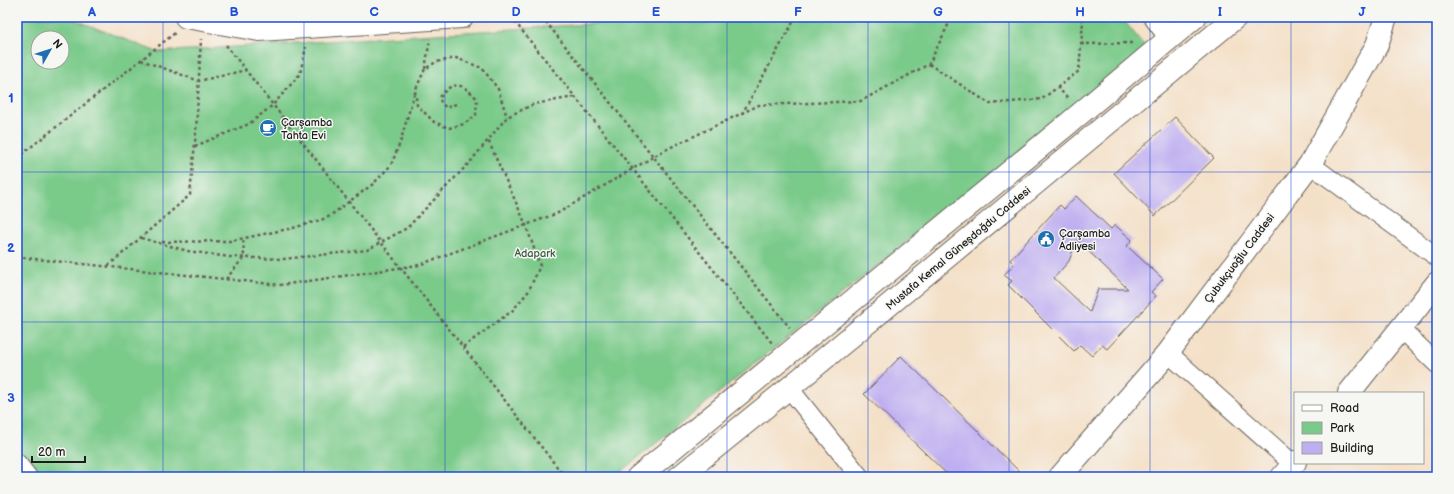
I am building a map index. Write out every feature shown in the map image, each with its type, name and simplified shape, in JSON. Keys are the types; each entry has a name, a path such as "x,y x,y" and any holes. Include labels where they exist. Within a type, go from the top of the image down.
{"main road":[{"path":"197,19 259,30 462,17"},
{"path":"1154,17 1170,37"},
{"path":"638,477 1077,117 1195,17"},
{"name":"Mustafa Kemal Güneşdoğdu Caddesi","path":"678,477 789,388 1236,17"},
{"name":"Çubukçuoğlu Caddesi","path":"1060,477 1168,353 1310,164 1377,45 1386,17"},
{"path":"1350,392 1437,283"}],"street":[{"path":"1310,164 1437,257"},
{"path":"1400,328 1437,364"},
{"path":"1168,353 1290,467"},
{"path":"789,388 860,477"},
{"path":"17,463 28,477"}],"path":[{"path":"511,17 783,358"},
{"path":"542,17 802,342"},
{"path":"742,114 796,17"},
{"path":"17,257 281,285 419,265 558,213 654,157 760,105 861,101 929,64 952,17"},
{"path":"929,64 990,104 1042,99 1079,70 1083,21 1080,17"},
{"path":"17,158 141,60 197,19"},
{"path":"197,19 246,70 565,477"},
{"path":"108,267 190,195 199,81 197,19"},
{"path":"158,242 230,241 293,228 327,218 373,184 391,165 400,143 414,91 425,69 433,19"},
{"path":"195,146 249,124 273,105 300,74 311,27"},
{"path":"1081,44 1134,43"},
{"path":"425,69 436,62 456,58 482,68 498,89 507,117"},
{"path":"141,60 199,81 246,70"},
{"path":"414,91 417,105 434,122 449,128 464,124 476,115 477,99 467,87 456,85 445,90 439,99 446,108 456,104"},
{"path":"141,238 188,251 244,257 282,259 367,250 407,228 471,161 507,117 534,104 575,97"},
{"path":"463,347 512,311 528,292 540,266 526,225 488,140"},
{"path":"226,279 244,257 243,238"}],"green space":[{"name":"Adapark","path":"17,17 68,17 157,52 698,17 1121,17 1147,49 614,477 17,477"}],"building":[{"path":"1175,117 1214,158 1155,216 1114,173"},
{"path":"1076,196 1111,229 1115,225 1132,240 1127,246 1163,279 1151,292 1156,296 1107,349 1102,345 1092,356 1080,345 1074,351 1008,285 1012,281 1004,275 1014,264 1010,260 1060,205 1064,209","holes":["1077,240 1128,289 1098,289 1090,312 1054,278 1069,261"]},
{"path":"901,356 1025,477 950,477 864,394"}],"place":[{"name":"Çarşamba Tahta Evi","path":"268,128"},
{"name":"Çarşamba Adliyesi","path":"1046,239"}]}
